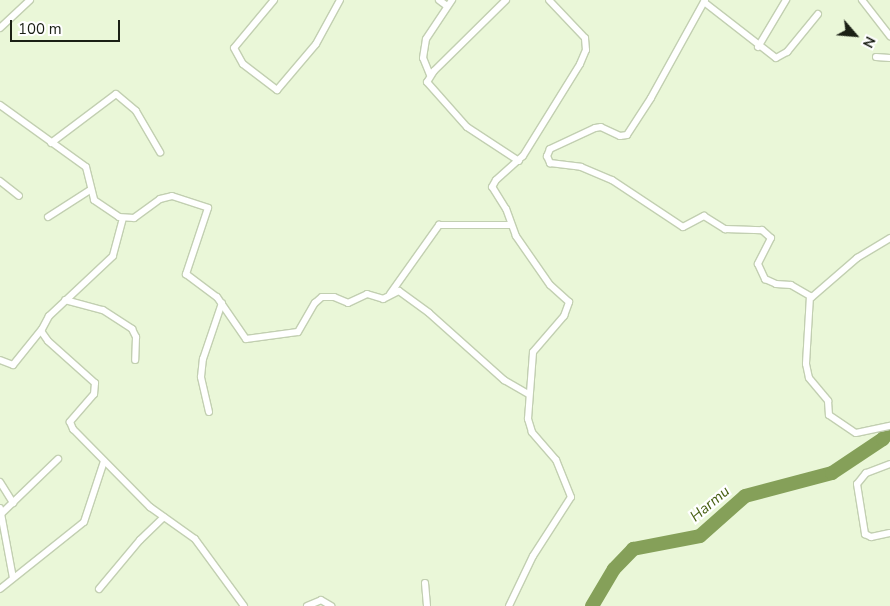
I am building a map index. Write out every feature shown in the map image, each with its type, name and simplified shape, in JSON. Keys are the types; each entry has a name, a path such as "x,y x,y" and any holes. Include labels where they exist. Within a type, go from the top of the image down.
{"street":[{"path":"0,28 30,0"},
{"path":"274,0 234,48 243,64 277,90 316,44 340,0"},
{"path":"439,0 450,3 430,29 425,44 424,58 430,75 428,86 456,117 478,135 519,161"},
{"path":"430,75 506,0"},
{"path":"509,606 533,556 571,497 556,460 529,427 531,404 528,394 535,349 564,316 569,302 550,285 510,224 506,209 492,187 499,176 519,161 580,64 587,44 549,0"},
{"path":"758,47 786,0"},
{"path":"862,0 890,36"},
{"path":"810,296 791,285 765,278 758,264 771,240 762,230 725,229 704,216 683,227 621,184 587,169 555,166 547,156 553,147 597,128 620,136 626,135 651,98 705,1 758,47 772,57 780,58 818,14"},
{"path":"876,57 890,58"},
{"path":"51,143 116,94 136,111 160,152"},
{"path":"0,105 86,167 90,190 96,202 123,218 136,217 165,197 184,198 206,206 209,212 186,274 222,303 246,339 298,332 315,303 322,297 334,296 348,303 367,294 380,299 397,291 404,294 504,380 528,394"},
{"path":"0,181 19,196"},
{"path":"48,217 90,190"},
{"path":"0,360 13,365 65,300 115,254 123,218"},
{"path":"388,296 439,225 510,224"},
{"path":"810,296 818,293 868,250 890,238"},
{"path":"810,296 806,364 809,378 828,401 829,415 853,432 888,427"},
{"path":"65,300 103,310 132,330 136,337 136,360"},
{"path":"209,412 201,377 203,359 222,303"},
{"path":"42,328 48,341 95,383 94,394 70,424 104,461 164,517 197,542 243,606"},
{"path":"13,578 1,510 13,503 58,459"},
{"path":"0,589 62,542 84,522 104,461"},
{"path":"890,464 866,473 857,484 865,534 871,537 890,533"},
{"path":"0,482 13,503"},
{"path":"99,589 140,540 164,517"},
{"path":"425,583 427,606"},
{"path":"307,606 324,600 331,606"}],"waterway":[{"name":"Harmu","path":"592,606 614,569 633,549 700,536 745,496 832,473 883,439 890,429"}]}
